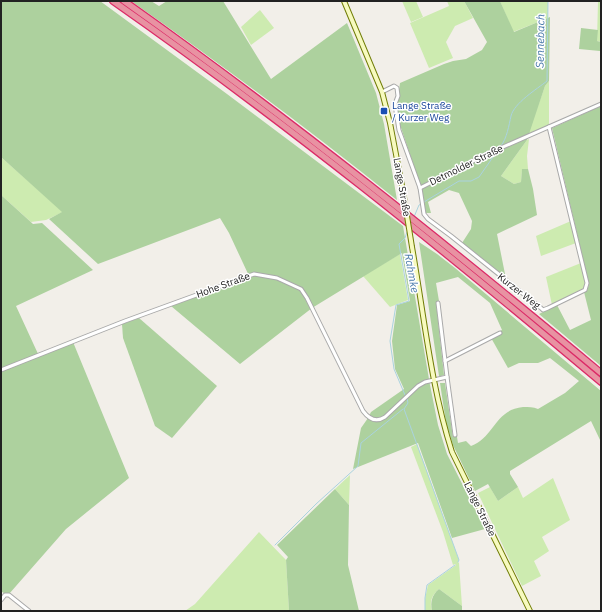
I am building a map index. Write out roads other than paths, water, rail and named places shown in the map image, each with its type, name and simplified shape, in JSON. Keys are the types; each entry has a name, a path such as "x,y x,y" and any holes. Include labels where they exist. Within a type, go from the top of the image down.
{"highway":[{"path":"113,1 243,96 412,226 515,309 601,382"},
{"path":"124,1 300,131 410,216 601,373"}],"street":[{"name":"Lange Straße","path":"344,1 382,92 390,123 443,425 452,452 530,611"},
{"name":"Detmolder Straße","path":"382,92 394,86 397,88 398,96 396,111 399,130 420,188 487,154 601,104"},
{"name":"Kurzer Weg","path":"420,188 424,214 428,219 543,310 585,290 587,283 549,126"},
{"name":"Hohe Straße","path":"1,370 125,321 254,274 277,278 301,289 307,298 363,411 368,417 375,420 382,419 418,386 434,380"},
{"path":"438,303 455,435"},
{"path":"446,361 500,333"},
{"path":"434,380 447,377"},
{"path":"1,600 5,595 9,595 28,611"}],"waterway":[{"name":"Sennebach","path":"501,146 516,106 547,81 548,1"},
{"name":"Rahmke","path":"424,202 459,181 471,181 479,177 498,150"},
{"name":"Rahmke","path":"414,217 419,205 421,204"},
{"name":"Rahmke","path":"405,395 394,369 390,341 396,305 409,301 399,244 405,238 407,232"},
{"name":"Rahmke","path":"407,398 408,403 404,409 459,560 458,562"},
{"path":"275,545 316,504 358,466 361,443 403,409"},
{"name":"Rahmke","path":"425,611 427,585 455,565"}],"place":[{"name":"Lange Straße / Kurzer Weg","path":"384,111"}]}
